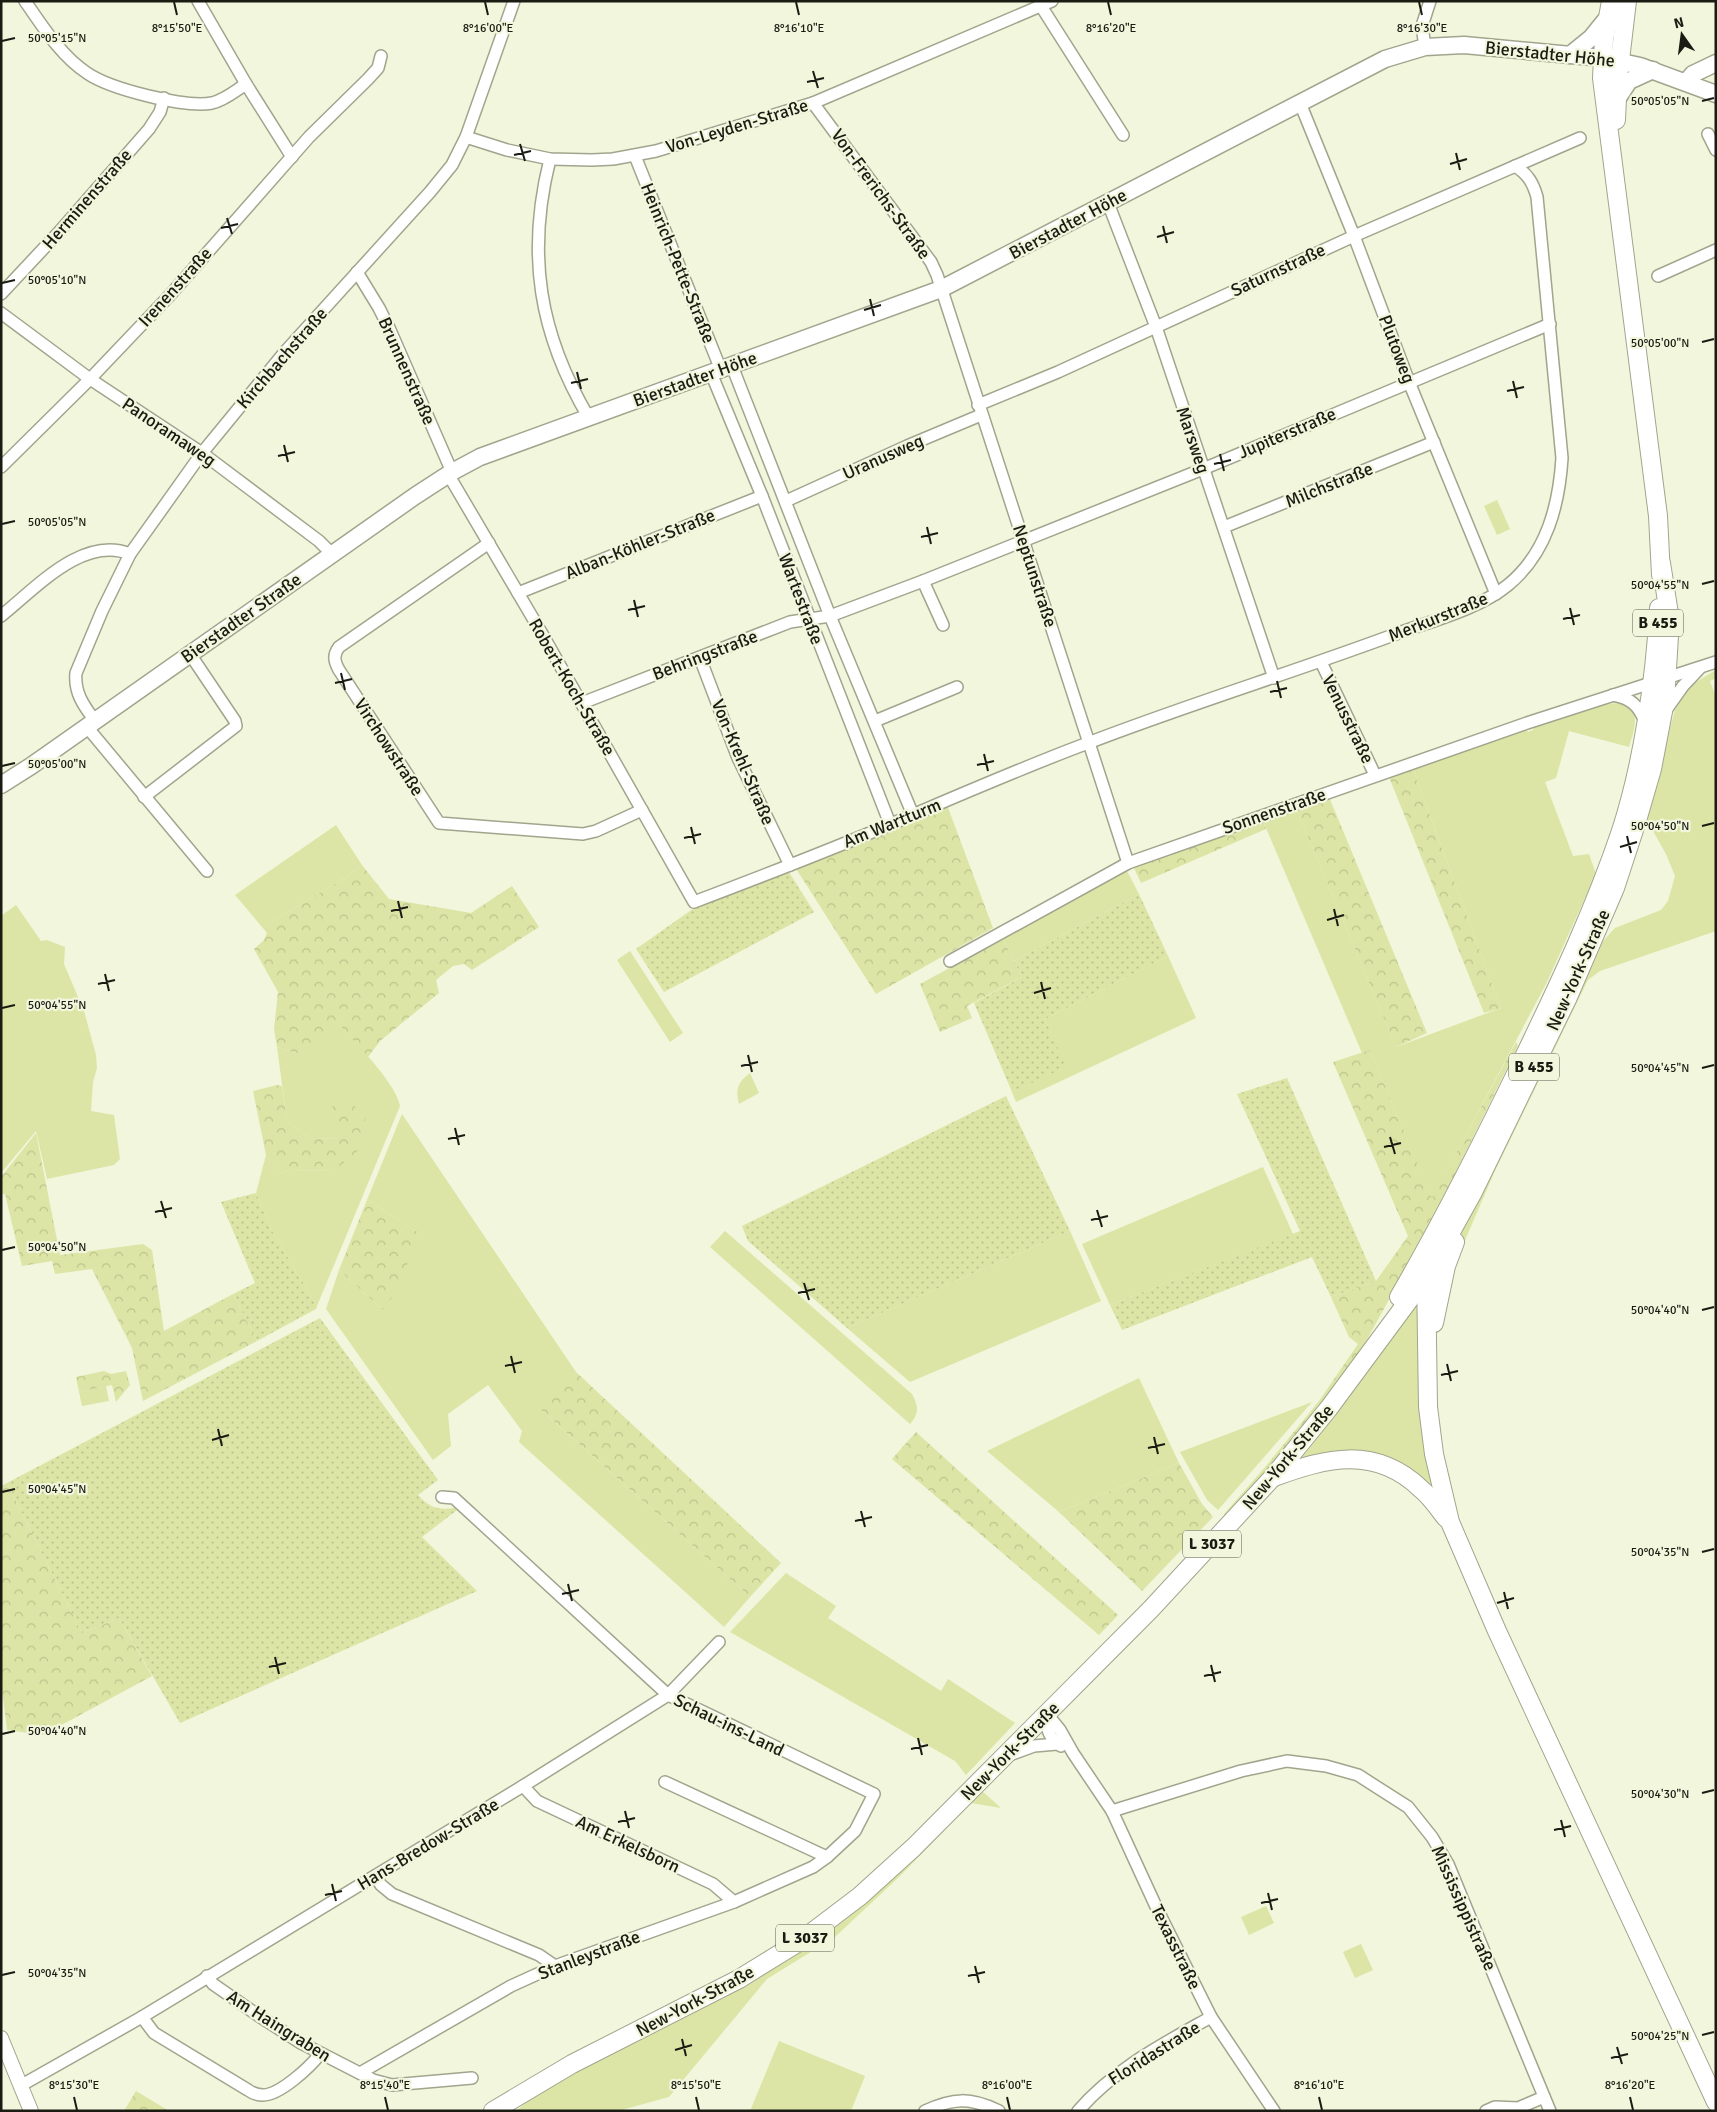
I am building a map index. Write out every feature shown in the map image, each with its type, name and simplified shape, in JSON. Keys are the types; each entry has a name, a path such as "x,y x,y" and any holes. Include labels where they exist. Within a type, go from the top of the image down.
{"main road":[{"name":"B 455","path":"1627,1 1611,59 1604,101 1615,170 1658,516 1661,563 1659,680 1663,716"},
{"name":"B 455","path":"1610,9 1611,59 1616,101 1615,170"},
{"path":"1570,55 1591,38 1610,9"},
{"name":"Bierstadter Höhe","path":"450,473 480,457 941,289 1385,58 1425,47 1464,45 1611,59 1653,70 1716,94"},
{"path":"1686,82 1693,74 1716,63"},
{"path":"1616,101 1629,82 1653,70"},
{"name":"Bierstadter Straße","path":"1,785 31,766 450,473"},
{"name":"B 455","path":"1645,722 1659,680"},
{"name":"New-York-Straße","path":"493,2111 572,2064 739,1979 802,1940 846,1908 888,1872 1004,1758 1151,1609 1273,1477 1349,1382 1426,1277 1472,1194 1594,940 1625,861 1656,753 1663,716"},
{"name":"New-York-Straße","path":"1432,1241 1501,1106 1591,913 1625,815 1637,772 1645,722"},
{"name":"Bierstadter Straße","path":"1,790 31,766"},
{"name":"B 455","path":"1428,1360 1446,1266 1472,1194"},
{"name":"B 455","path":"1432,1241 1427,1258 1426,1277 1428,1407 1434,1454 1450,1522 1497,1631 1716,2102"},
{"name":"L 3037","path":"1349,1382 1432,1241"},
{"path":"1273,1477 1330,1460 1355,1459 1379,1464 1401,1474 1421,1489 1450,1522"},
{"name":"New-York-Straße","path":"500,2111 518,2096"}],"street":[{"path":"26,1 67,56 87,73 108,84 192,104 219,101 246,84"},
{"path":"198,1 246,84 292,157"},
{"name":"Kirchbachstraße","path":"207,871 144,797 91,724 78,695 76,673 102,610 130,554 202,453 284,353 443,177 466,137 514,1"},
{"name":"Von-Leyden-Straße","path":"466,137 507,150 550,159 592,160 635,156 813,103 1052,1"},
{"path":"1425,47 1422,26 1430,1"},
{"path":"1041,6 1123,135"},
{"name":"Irenenstraße","path":"1,467 90,379 171,294 292,157 378,68 381,56"},
{"name":"Herminenstraße","path":"1,294 59,232 148,129 160,112 164,98"},
{"name":"Von-Frerichs-Straße","path":"813,103 931,262 941,289"},
{"name":"Plutoweg","path":"1300,103 1354,236 1409,382 1496,594"},
{"path":"1708,134 1716,150"},
{"name":"Saturnstraße","path":"980,410 1058,372 1354,236 1580,138"},
{"name":"Heinrich-Pette-Straße","path":"635,156 721,370"},
{"path":"550,159 544,184 537,236 540,289 545,316 563,369 589,418"},
{"name":"Merkurstraße","path":"1088,742 1321,662 1478,603 1496,594 1525,568 1544,539 1556,510 1562,458 1537,198 1532,182 1522,170 1515,166"},
{"name":"Marsweg","path":"1108,203 1156,327 1274,678"},
{"path":"1658,276 1716,250"},
{"name":"Brunnenstraße","path":"357,272 390,330 450,473"},
{"name":"Neptunstraße","path":"941,289 1128,863"},
{"name":"Panoramaweg","path":"1,313 90,379 202,453 319,541 333,554"},
{"name":"Jupiterstraße","path":"923,581 1023,539 1203,469 1550,324"},
{"name":"Wartestraße","path":"721,370 762,496 890,824"},
{"name":"Wartestraße","path":"721,370 786,501 830,616 913,815"},
{"name":"Uranusweg","path":"786,501 980,410"},
{"name":"Milchstraße","path":"1224,527 1434,442"},
{"name":"Robert-Koch-Straße","path":"450,473 694,902"},
{"name":"Alban-Köhler-Straße","path":"518,592 762,496"},
{"name":"Virchowstraße","path":"489,543 339,647 335,651 334,658 339,670 439,823 583,834 596,831 642,810"},
{"path":"1,616 75,558 95,550 118,549 130,554"},
{"path":"923,581 943,625"},
{"name":"Behringstraße","path":"582,703 790,622 830,616 923,581"},
{"path":"144,797 236,726 235,721 190,654"},
{"name":"Von-Krehl-Straße","path":"700,658 738,758 790,865"},
{"name":"Venusstraße","path":"1321,662 1375,775"},
{"name":"Sonnenstraße","path":"950,961 1128,863 1375,775 1716,662"},
{"path":"1663,716 1683,686 1701,667"},
{"path":"875,721 957,687"},
{"path":"1613,695 1632,702 1639,709 1645,722"},
{"name":"Am Wartturm","path":"694,902 790,865 1088,742"},
{"name":"Schau-ins-Land","path":"442,1497 454,1498 668,1695 874,1794"},
{"name":"Hans-Bredow-Straße","path":"20,2086 142,2017 206,1976 523,1786 668,1695 719,1642"},
{"path":"1046,1715 1047,1730 1051,1738 1057,1744 1073,1753"},
{"path":"1046,1715 1060,1730 1073,1753"},
{"path":"1004,1758 1025,1748 1057,1744"},
{"name":"Texasstraße","path":"1073,1753 1112,1811 1158,1913 1211,2018 1274,2111"},
{"name":"Mississippistraße","path":"1112,1811 1241,1771 1287,1761 1350,1771 1408,1807 1432,1837 1448,1864 1550,2111"},
{"path":"665,1782 827,1857"},
{"name":"Am Erkelsborn","path":"523,1786 537,1801 713,1884 734,1902"},
{"name":"Stanleystraße","path":"360,2073 511,1986 555,1966 734,1902 805,1871 827,1857 855,1831 874,1794"},
{"path":"375,1876 381,1885 392,1894 539,1955 555,1966"},
{"name":"Am Haingraben","path":"206,1976 213,1984 259,2016 320,2054 373,2080 392,2085 472,2078"},
{"path":"142,2017 154,2033 248,2090 258,2094 263,2095 273,2092 303,2073 320,2054"},
{"name":"Floridastraße","path":"1078,2111 1090,2097 1118,2072 1211,2018"},
{"path":"1,2038 30,2111"},
{"path":"20,2086 35,2111"},
{"path":"1486,2111 1495,2107 1518,2108 1544,2097"},
{"path":"925,2111 944,2102 967,2100 983,2103 999,2111"}],"green space":[{"path":"1497,500 1510,529 1497,535 1484,506"},
{"path":"1716,670 1716,678 1710,681 1716,697 1716,931 1600,971 1588,980 1494,1173 1460,1252 1454,1256 1468,1215 1593,952 1615,928 1661,910 1668,901 1675,876 1666,854 1645,817 1675,710 1687,691 1696,682"},
{"path":"1616,703 1625,705 1634,713 1635,726 1629,747 1569,731 1556,778 1545,782 1573,856 1589,854 1596,874 1546,984 1432,1199 1370,1050 1362,1053 1263,821 1296,808 1396,1047 1501,1008 1413,769 1526,729 1528,732 1533,730 1535,725 1600,705"},
{"path":"1413,769 1501,1008 1484,1013 1389,777"},
{"path":"1329,797 1427,1033 1396,1047 1296,808"},
{"path":"947,805 993,928 876,994 795,867"},
{"path":"1263,821 1266,829 1141,883 1134,868 1138,863"},
{"path":"336,825 362,865 343,879 272,921 268,934 235,895"},
{"path":"362,865 389,899 471,913 512,886 539,927 472,970 464,964 453,966 436,980 439,993 380,1041 368,1057 337,1022 323,1048 296,1053 277,1047 274,1029 278,992 254,949 264,940 272,921 343,879"},
{"path":"787,869 814,912 664,992 636,949 697,906"},
{"path":"1127,871 1139,894 1014,961 1003,939"},
{"path":"1139,894 1168,956 1045,1019 1066,1067 1012,1092 974,1003 1022,977 1014,961"},
{"path":"16,905 41,941 47,940 65,947 64,964 84,1011 96,1055 97,1068 93,1082 91,1111 114,1115 120,1159 114,1165 47,1179 36,1131 1,1173 1,916"},
{"path":"1003,939 1022,977 967,1006 972,1018 940,1032 920,984"},
{"path":"630,951 683,1033 670,1042 617,960"},
{"path":"1168,956 1196,1018 1016,1102 1012,1092 1065,1067 1045,1019"},
{"path":"337,1022 383,1074 397,1097 400,1106 317,1306 272,1231 256,1193 266,1155 279,1173 289,1170 334,1171 339,1138 311,1139 287,1121 277,1047 296,1053"},
{"path":"1516,1042 1518,1046 1429,1227 1364,1345 1301,1434 1224,1518 1224,1514 1319,1401 1358,1344 1349,1337 1331,1297 1376,1281 1408,1236 1333,1062 1370,1050 1432,1198"},
{"path":"750,1073 759,1093 739,1104 738,1086"},
{"path":"1287,1078 1376,1281 1331,1297 1312,1257 1122,1330 1110,1305 1300,1231 1237,1094"},
{"path":"277,1085 282,1086 287,1121 311,1139 339,1138 330,1108 345,1099 366,1115 361,1148 334,1171 289,1170 279,1173 266,1155 253,1091"},
{"path":"1006,1096 1070,1231 847,1328 748,1241 742,1226"},
{"path":"402,1114 576,1372 541,1410 750,1597 724,1627 519,1442 522,1431 488,1385 448,1414 451,1446 433,1460 326,1309 339,1270 383,1310 418,1232 367,1200"},
{"path":"36,1133 60,1255 143,1244 152,1250 164,1331 233,1294 257,1341 143,1401 132,1348 92,1269 55,1274 52,1261 22,1266 5,1194 1,1194 1,1177"},
{"path":"1263,1167 1293,1234 1110,1305 1082,1244"},
{"path":"256,1193 272,1231 317,1306 316,1309 257,1341 233,1294 255,1283 221,1202"},
{"path":"367,1200 418,1232 400,1286 383,1310 339,1270"},
{"path":"725,1231 912,1394 917,1410 910,1424 710,1247"},
{"path":"1070,1231 1101,1301 910,1382 847,1328"},
{"path":"1421,1291 1435,1488 1432,1490 1405,1466 1297,1461 1377,1357"},
{"path":"320,1318 438,1480 418,1495 433,1507 448,1509 461,1507 422,1537 477,1591 180,1723 119,1618 82,1633 7,1483"},
{"path":"104,1371 111,1374 126,1371 130,1385 116,1402 112,1385 79,1392 76,1377"},
{"path":"576,1372 781,1563 750,1597 540,1409"},
{"path":"1139,1378 1179,1463 1059,1512 987,1451"},
{"path":"106,1386 109,1401 82,1406 79,1392"},
{"path":"1312,1402 1218,1510 1207,1500 1180,1452"},
{"path":"916,1432 1118,1615 1099,1635 892,1459"},
{"path":"1179,1463 1202,1504 1213,1517 1142,1591 1059,1512"},
{"path":"7,1483 82,1633 119,1618 152,1676 43,1735 7,1730 1,1682 1,1486"},
{"path":"786,1573 836,1606 828,1618 941,1691 948,1679 1015,1723 966,1775 955,1761 730,1632"},
{"path":"982,1791 1001,1808 971,1803 900,1876 835,1937 767,1979 669,2097 618,2111 516,2111 535,2095 575,2072 754,1981 801,1951 842,1922 877,1893"},
{"path":"1266,1906 1274,1923 1249,1935 1241,1917"},
{"path":"1361,1944 1373,1970 1355,1978 1343,1952"},
{"path":"779,2041 865,2076 851,2111 750,2111"},
{"path":"136,2091 169,2111 124,2111"}]}
